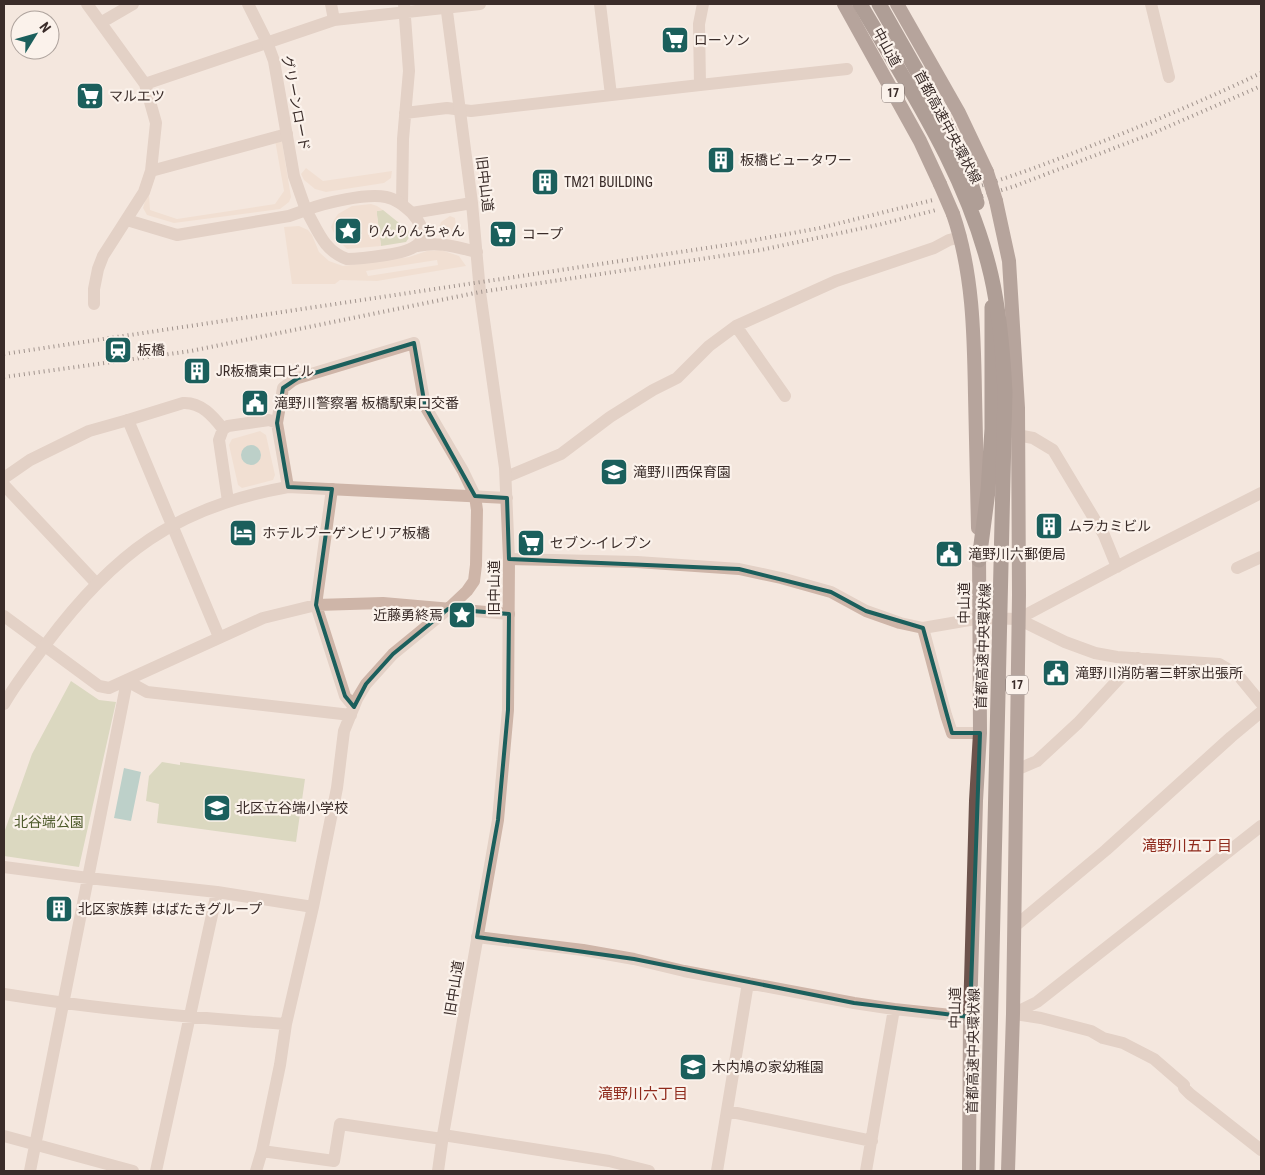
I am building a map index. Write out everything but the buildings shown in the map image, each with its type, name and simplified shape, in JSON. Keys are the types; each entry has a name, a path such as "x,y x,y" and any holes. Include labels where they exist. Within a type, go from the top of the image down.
{"highway":[{"name":"中山道","path":"844,4 920,141 940,184 961,238 969,283 974,350 981,618 980,733 976,801 970,1016 969,1171"},
{"name":"首都高速中央環状線","path":"859,4 932,133 971,224 991,297 996,350 997,390 995,469 996,628 983,1171"},
{"name":"首都高速中央環状線","path":"859,4 936,134 966,197 979,232 991,275 1002,341 1005,392 1004,474 990,967 987,1171"},
{"path":"879,4 958,147 971,180 988,252 992,290 992,429 988,491 979,560"},
{"path":"893,4 918,40"},
{"name":"17","path":"897,4 960,113 987,172 996,201 1009,260 1018,408 1018,619 1013,1014 1008,1171"}],"street":[{"path":"88,4 145,84 156,122 151,171 144,192 103,256 98,268 94,290 94,304"},
{"path":"102,22 134,4"},
{"name":"グリーンロード","path":"248,4 267,42 274,61 294,176 306,210 326,246 338,256 347,259 404,252 429,243 444,244 477,252"},
{"path":"331,4 334,20"},
{"path":"145,84 334,20 404,8 480,4"},
{"path":"600,4 611,95"},
{"path":"700,85 699,24 703,4"},
{"path":"1151,4 1169,77"},
{"name":"旧中山道","path":"438,1171 442,1137 461,1039 498,820 508,710 509,559 506,478 480,292 472,204 446,6"},
{"path":"402,204 403,138 409,71 404,8"},
{"path":"405,113 447,108 471,111 847,69"},
{"path":"151,171 287,134"},
{"path":"127,220 177,235 289,216 319,205 372,196 387,197 402,204 419,221 423,232 418,246"},
{"path":"412,212 472,204"},
{"path":"506,478 561,454 610,416 677,378 709,346 736,326 836,281 934,248 949,240 961,238"},
{"path":"736,326 785,396"},
{"path":"256,1171 262,1151 280,1065 286,1024 313,907 337,788 344,731 357,699 366,684 393,654 467,591 474,581 476,565 475,496 463,471 425,406 414,343 292,381 284,388 277,423 288,487"},
{"path":"4,478 30,460 89,431 183,403 190,403 201,407 223,430"},
{"path":"128,420 219,637"},
{"path":"228,501 218,440 223,430 228,426 268,420 277,423"},
{"path":"1017,435 1033,438 1053,450 1104,536 1117,567"},
{"path":"4,485 96,582"},
{"path":"4,704 45,646 96,582 126,555 172,525 202,510 261,492 288,487 507,498"},
{"path":"332,489 316,605 345,696 352,711"},
{"path":"1018,619 1261,493"},
{"path":"1237,568 1261,557"},
{"path":"509,559 637,562 739,569 831,592 866,611 900,623 923,628 981,618 1018,619 1065,642 1095,653 1116,657 1219,664 1238,675 1261,703"},
{"path":"4,616 99,686 109,688 263,618 316,605 383,603 508,614"},
{"path":"923,628 952,733 980,733"},
{"path":"1016,770 1037,761 1071,729 1138,658"},
{"path":"127,681 146,692 352,711"},
{"path":"30,1171 37,1145 62,1003 127,681"},
{"path":"1014,927 1106,850 1261,712"},
{"path":"1013,1014 1037,1002 1261,826"},
{"path":"4,867 217,892 313,907"},
{"path":"156,1171 217,892"},
{"path":"477,937 626,958 748,983 894,1009 970,1016"},
{"path":"717,1171 748,983"},
{"path":"4,994 62,1003 189,1017 286,1024"},
{"path":"866,1171 894,1009"},
{"path":"1013,1014 1041,1018 1091,1031 1103,1038 1123,1043 1145,1054 1154,1059 1184,1085 1184,1088 1190,1094 1261,1150"},
{"path":"727,1110 872,1141"},
{"path":"262,1151 334,1161 340,1124 609,1161 649,1171"},
{"path":"4,1136 133,1171"}],"highlighted area":[{"path":"414,343 425,406 475,496 507,498 509,559 739,569 831,592 866,611 923,628 952,733 980,733 970,1017 854,1003 634,959 477,937 498,820 508,710 509,614 448,609 393,654 366,684 354,707 345,696 316,605 332,489 288,487 277,423 283,388 298,378"}],"green space":[{"path":"383,210 409,231 410,236 406,242 381,246 377,211"},
{"path":"354,223 361,226 362,234 359,236 348,236 345,231 347,227"},
{"name":"北谷端公園","path":"71,681 99,700 116,702 79,867 4,856 4,833 32,754"},
{"path":"162,762 180,765 180,762 305,779 296,842 157,823 159,804 146,801 149,776"}],"shaded area":[{"path":"279,139 282,142 291,197 289,202 280,209 174,223 147,215 143,208 149,194 150,210 177,219 275,204 284,191 275,140"},
{"path":"306,168 323,181 392,171 391,178 384,183 326,192 315,189 304,180 301,174"},
{"path":"371,204 383,210 377,211 381,246 347,249 338,240 331,227 338,214 352,206","holes":["357,223 361,227 362,234 359,236 348,236 345,231 347,227"]},
{"path":"450,216 455,218 457,235 455,238 443,235 438,230 441,222"},
{"path":"299,226 308,230 319,252 329,261 343,266 409,257 427,251 441,250 459,256 466,266 377,281 340,280 335,284 292,284 284,227","holes":["437,260 438,265 368,276 366,271"]},
{"path":"260,431 266,435 275,475 273,480 242,488 238,485 229,445 232,439"}],"water":[{"path":"247,445 255,445 261,451 261,459 255,465 247,465 241,459 241,451"},
{"path":"124,768 141,772 131,821 114,818"}],"railway":[{"path":"958,192 1010,176 1079,151 1179,110 1261,73"},
{"path":"963,202 1015,186 1151,134 1261,86"},
{"path":"4,354 733,244 820,228 933,200"},
{"path":"4,377 191,351 480,292 761,250 882,224 936,210"}],"place":[{"name":"ローソン","path":"675,40"},
{"name":"マルエツ","path":"90,96"},
{"name":"板橋ビュータワー","path":"721,160"},
{"name":"TM21 BUILDING","path":"545,182"},
{"name":"りんりんちゃん","path":"348,231"},
{"name":"コープ","path":"503,234"},
{"name":"板橋","path":"118,350"},
{"name":"JR板橋東口ビル","path":"197,371"},
{"name":"滝野川警察署 板橋駅東口交番","path":"255,403"},
{"name":"滝野川西保育園","path":"614,472"},
{"name":"ムラカミビル","path":"1049,526"},
{"name":"ホテルブーゲンビリア板橋","path":"243,533"},
{"name":"セブン-イレブン","path":"531,543"},
{"name":"滝野川六郵便局","path":"949,554"},
{"name":"近藤勇終焉","path":"462,615"},
{"name":"滝野川消防署三軒家出張所","path":"1056,673"},
{"name":"北区立谷端小学校","path":"217,808"},
{"name":"北区家族葬 はばたきグループ","path":"59,909"},
{"name":"木内鳩の家幼稚園","path":"693,1067"}],"district":[{"name":"滝野川五丁目","path":"1187,846"},
{"name":"滝野川六丁目","path":"643,1094"}]}
